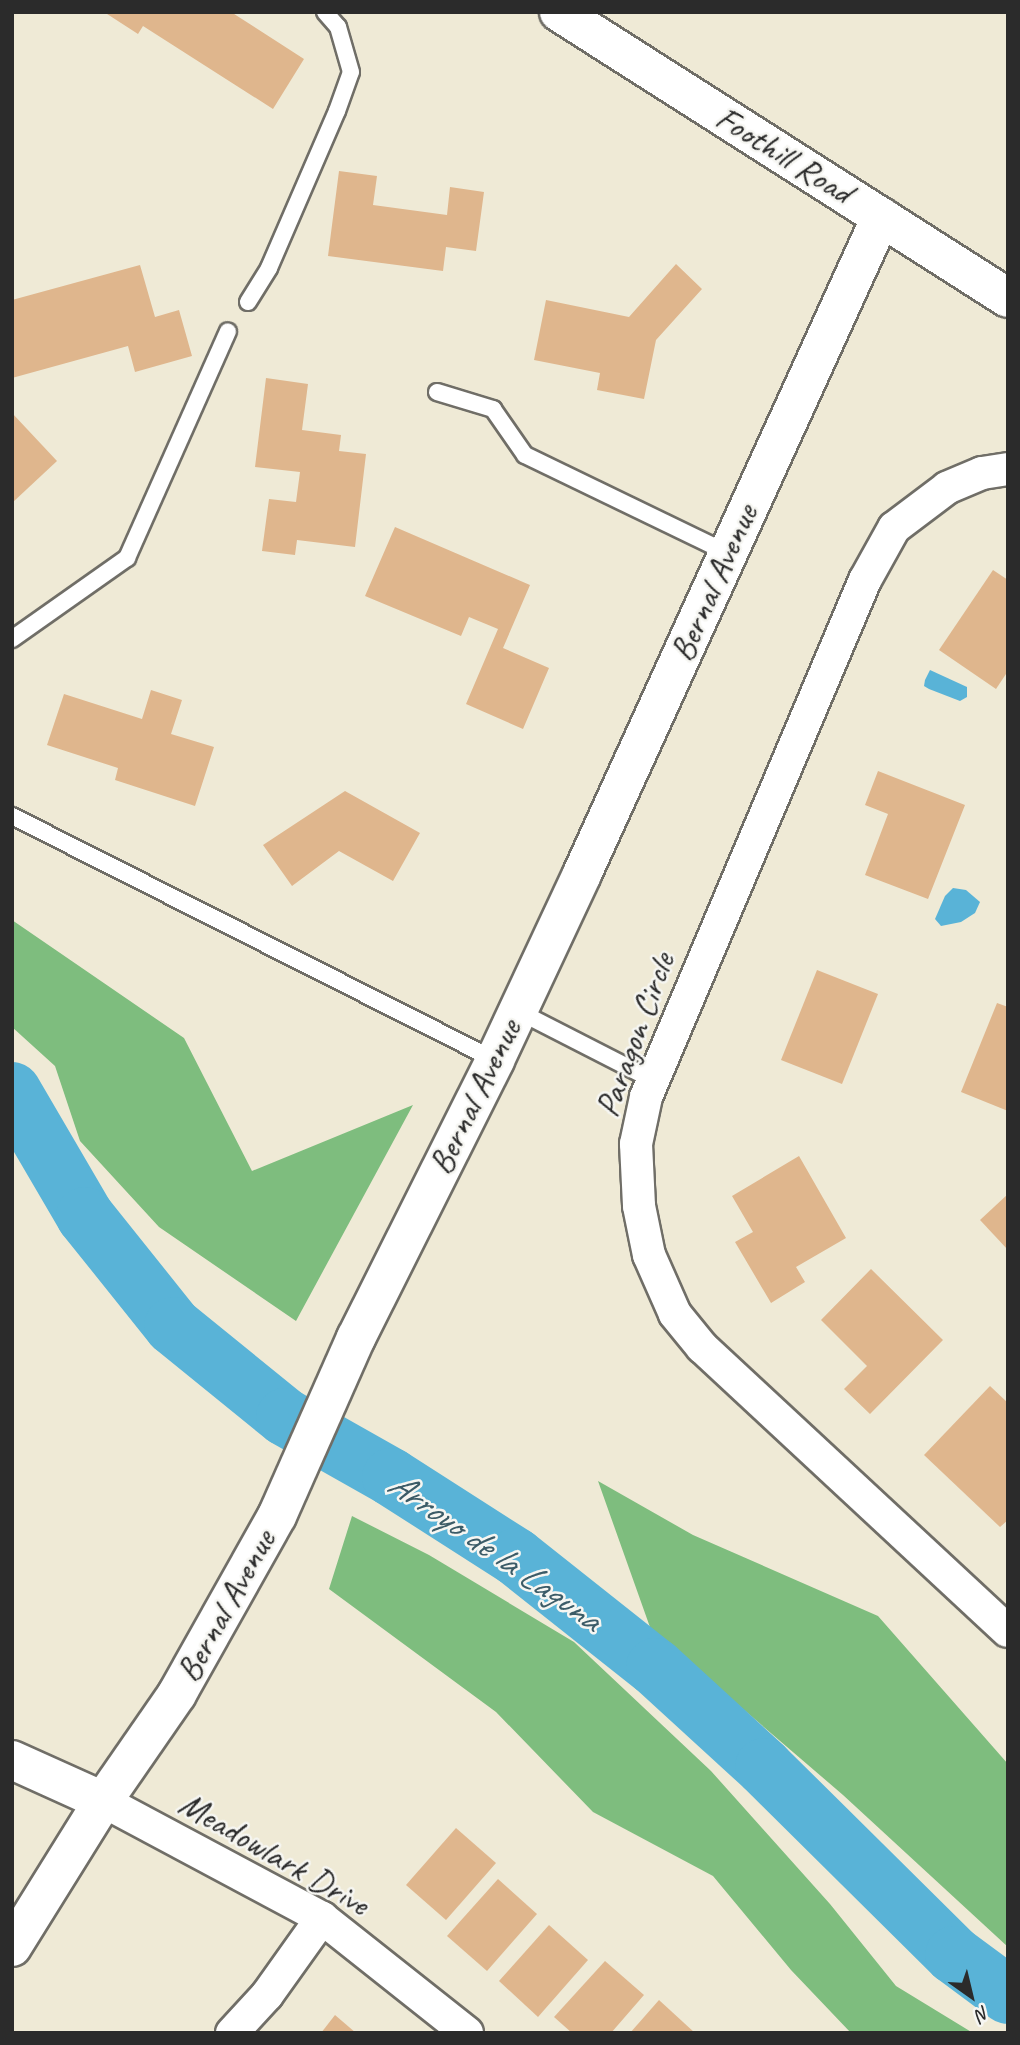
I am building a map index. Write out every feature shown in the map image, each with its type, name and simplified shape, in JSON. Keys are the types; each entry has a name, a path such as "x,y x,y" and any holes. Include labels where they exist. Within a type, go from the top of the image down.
{"main road":[{"name":"Foothill Road","path":"559,12 1008,298"},
{"name":"Bernal Avenue","path":"12,1947 103,1801 177,1693 277,1516 356,1338 495,1060 881,217"},
{"path":"12,1760 103,1801"}],"street":[{"name":"Paragon Circle","path":"1008,469 982,473 947,488 894,528 865,580 653,1080 636,1144 639,1206 649,1255 675,1314 702,1347 1008,1631"},
{"name":"Meadowlark Drive","path":"103,1801 323,1918 467,2033"},
{"path":"232,2033 267,1995 323,1918"}],"lane":[{"path":"248,302 269,268 337,111 351,72 338,27 326,12"},
{"path":"12,639 127,558 229,331"},
{"path":"437,392 493,409 525,455 727,553"},
{"path":"12,816 495,1060"},
{"path":"518,1010 653,1080"}],"green space":[{"path":"12,920 184,1038 252,1171 413,1105 296,1321 159,1227 80,1141 55,1066 12,1027"},
{"path":"598,1481 693,1535 878,1616 1008,1764 1008,1947 843,1795 651,1630"},
{"path":"352,1516 429,1555 574,1642 711,1771 830,1904 896,1986 973,2033 851,2033 791,1970 713,1876 593,1812 496,1712 329,1589"}],"water":[{"path":"930,670 967,687 967,697 960,701 924,686"},
{"path":"953,888 966,890 980,902 975,913 961,922 941,926 935,919 945,896"}],"building":[{"path":"104,12 231,12 304,59 273,109 143,26 138,34"},
{"path":"339,171 377,176 373,205 447,215 450,187 484,192 476,251 446,247 443,271 328,256"},
{"path":"676,264 702,289 656,340 644,399 597,390 600,373 534,360 546,300 629,317"},
{"path":"140,265 155,317 179,310 192,356 135,372 128,346 12,378 12,300"},
{"path":"266,378 308,384 302,430 341,435 339,451 366,454 355,547 297,540 295,555 262,551 269,499 296,502 300,472 255,467"},
{"path":"12,413 57,461 12,503"},
{"path":"395,527 530,585 503,648 549,668 523,729 466,704 498,629 469,617 461,636 365,596"},
{"path":"993,570 1008,580 1008,671 996,689 939,650"},
{"path":"151,690 182,700 171,734 214,747 195,806 115,780 118,768 47,745 64,694 142,719"},
{"path":"878,771 965,805 928,899 865,875 888,814 865,805"},
{"path":"345,791 420,833 393,881 339,851 292,886 263,845"},
{"path":"817,970 878,994 842,1084 781,1060"},
{"path":"997,1003 1008,1007 1008,1111 961,1092"},
{"path":"799,1156 846,1238 796,1267 805,1282 771,1303 735,1242 753,1232 732,1196"},
{"path":"1008,1194 1008,1250 980,1220"},
{"path":"871,1269 943,1340 870,1414 844,1389 867,1366 821,1320"},
{"path":"990,1386 1008,1403 1008,1520 1000,1527 924,1455"},
{"path":"456,1828 496,1863 446,1920 406,1885"},
{"path":"498,1879 537,1914 487,1971 447,1936"},
{"path":"549,1925 588,1960 538,2017 499,1981"},
{"path":"605,1961 644,1995 611,2033 572,2033 554,2017"},
{"path":"659,2000 695,2033 630,2033"},
{"path":"335,2015 356,2033 321,2033"}],"waterway":[{"name":"Arroyo de la Laguna","path":"12,1091 85,1216 173,1326 285,1417 391,1477 516,1557 655,1667 764,1767 954,1955 1008,1995"}]}
